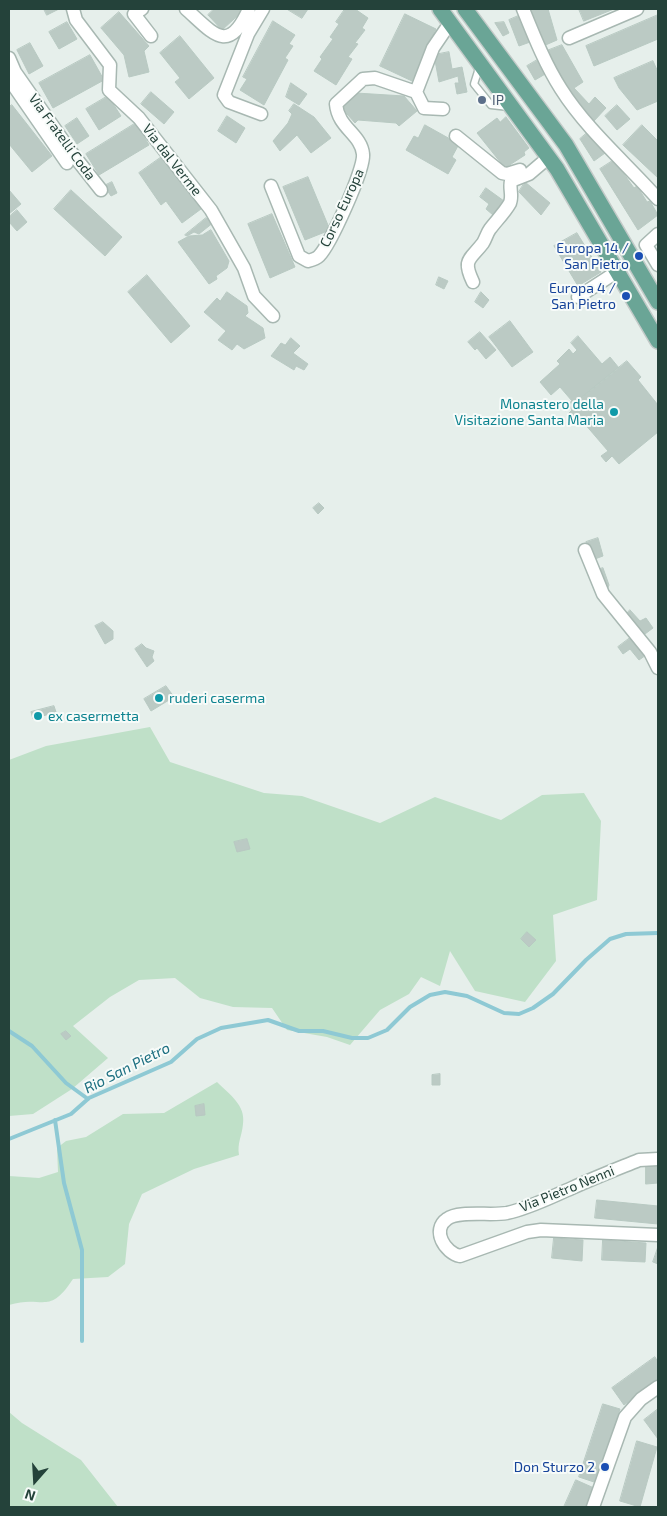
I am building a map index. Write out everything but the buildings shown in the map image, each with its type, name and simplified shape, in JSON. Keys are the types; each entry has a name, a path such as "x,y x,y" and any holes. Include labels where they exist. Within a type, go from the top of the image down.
{"main road":[{"path":"440,9 513,108 618,270 658,341"},
{"path":"465,9 570,152 658,302"}],"street":[{"name":"Via dal Verme","path":"73,9 76,20 110,65 109,90 139,118 211,210 244,268 254,296 273,316"},
{"path":"142,9 134,14 151,36"},
{"path":"186,9 213,33 220,36 231,36 241,27 249,9"},
{"path":"261,114 228,102 224,95 248,34 263,9"},
{"path":"523,9 546,65 562,91 658,199"},
{"path":"569,38 637,9"},
{"path":"416,92 433,48 450,23"},
{"name":"Via Fratelli Coda","path":"9,58 25,85 101,190"},
{"name":"Corso Europa","path":"272,186 299,256 308,261 318,257 327,245 361,174 363,154 358,140 344,127 336,104 363,79 375,78 416,92 424,108 443,109"},
{"name":"Via Fratelli Coda","path":"9,79 67,163"},
{"path":"456,136 502,173 507,174 545,160"},
{"path":"473,282 467,270 469,258 484,242 489,231 509,204 512,195 509,189 511,181 529,174 545,160"},
{"path":"658,234 646,245 658,265"},
{"path":"578,297 618,270"},
{"path":"585,550 603,594 650,652 658,668"},
{"name":"Via Pietro Nenni","path":"658,1159 639,1160 533,1205 507,1213 454,1215 444,1221 440,1231 444,1246 454,1255 460,1256 527,1232 541,1230 658,1235"},
{"path":"593,1507 625,1417 642,1399 658,1387"}],"green space":[{"path":"150,727 170,762 264,793 302,796 380,823 435,797 501,820 542,795 584,793 601,821 597,900 553,915 556,961 525,1002 475,991 450,951 440,986 421,977 409,994 380,1010 350,1045 327,1037 287,1030 272,1008 233,1007 200,998 175,978 139,980 110,997 73,1026 108,1058 72,1089 33,1114 9,1116 9,760 46,746"},
{"path":"217,1082 236,1100 242,1111 243,1124 239,1155 194,1169 142,1194 129,1224 125,1264 108,1277 73,1279 57,1298 51,1301 20,1302 9,1305 9,1176 39,1178 58,1172 57,1148 66,1141 86,1137 123,1114 164,1113"},
{"path":"9,1412 22,1423 81,1460 118,1507 9,1507"}],"waterway":[{"name":"Rio San Pietro","path":"9,1139 71,1114 89,1098 171,1062 197,1039 221,1028 268,1020 299,1031 323,1031 352,1038 368,1038 387,1030 410,1007 430,995 445,992 467,996 504,1013 519,1014 533,1008 553,994 586,960 610,939 626,934 658,933"},
{"path":"9,1031 32,1046 66,1083 88,1099"},
{"path":"55,1120 64,1183 82,1250 82,1341"}],"place":[{"name":"IP","path":"482,100"},
{"name":"Europa 14 / San Pietro","path":"639,256"},
{"name":"Europa 4 / San Pietro","path":"626,296"},
{"name":"Monastero della Visitazione Santa Maria","path":"614,412"},
{"name":"ruderi caserma","path":"159,698"},
{"name":"ex casermetta","path":"38,716"},
{"name":"Don Sturzo 2","path":"605,1467"}]}
